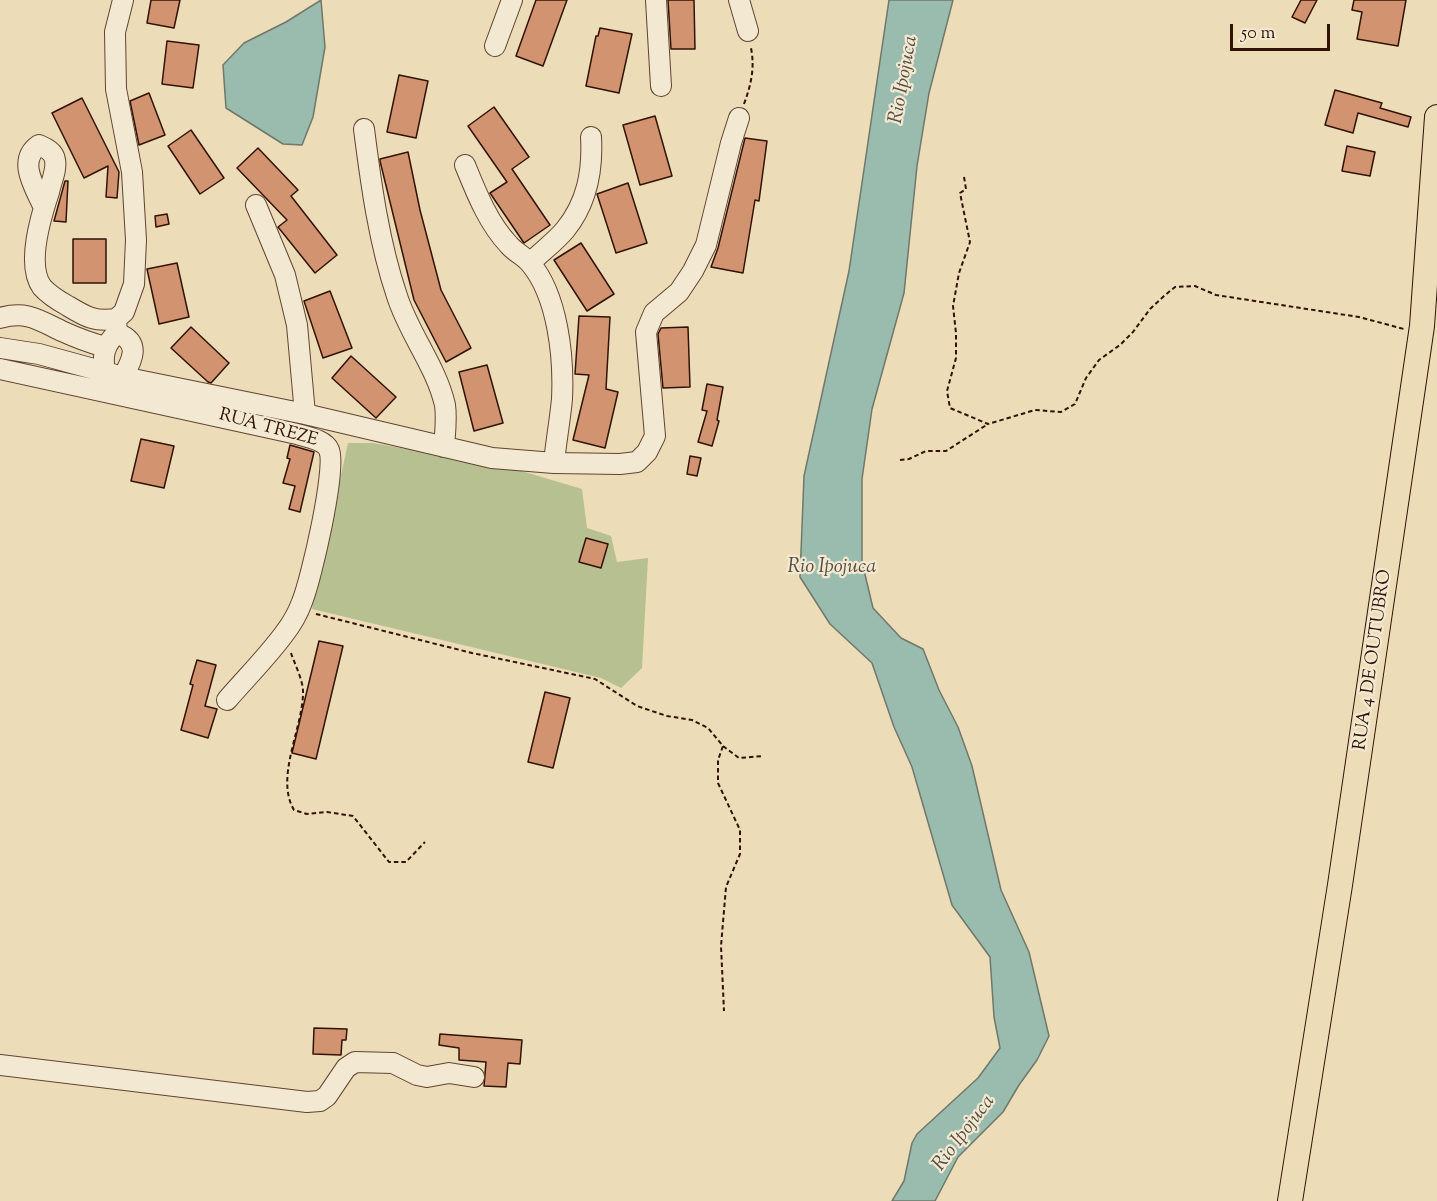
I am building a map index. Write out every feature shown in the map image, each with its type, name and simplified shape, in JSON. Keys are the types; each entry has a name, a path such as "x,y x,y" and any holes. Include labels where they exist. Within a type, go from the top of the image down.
{"main road":[{"name":"RUA 4 DE OUTUBRO","path":"1290,1201 1367,707 1422,327 1437,117"}],"street":[{"path":"114,374 104,363 113,333 124,312 134,284 136,240 132,172 117,89 115,32 123,0"},
{"path":"495,46 512,0"},
{"path":"656,0 661,86"},
{"path":"740,0 748,31"},
{"path":"0,348 39,354 114,374 305,414 492,458 554,463 637,462 647,452 655,436 646,332 654,313 679,292 706,245 739,118"},
{"path":"364,129 370,176 394,287 408,326 439,385 445,406 444,447"},
{"path":"530,263 564,231 580,207 588,187 592,161 591,137"},
{"path":"465,165 494,225 508,244 530,263 544,285 551,306 561,359 562,399 554,463"},
{"path":"256,205 271,236 285,276 297,325 305,414"},
{"path":"44,208 35,254 35,271 42,286 56,300 99,321 113,333 125,337 130,342 133,352 132,362 114,374"},
{"path":"0,318 25,315 76,338 113,333"},
{"path":"39,354 47,337 44,322"},
{"name":"RUA TREZE","path":"0,369 255,424 305,436 321,441 329,447 331,472 316,560 302,603 284,634 227,700"},
{"path":"0,1065 307,1102 320,1101 327,1096 346,1068 355,1062 393,1063 426,1077 449,1074 474,1077"}],"path":[{"path":"739,118 752,84 754,62 748,31"},
{"path":"964,177 966,189 960,193 970,242 959,273 953,306 956,358 947,391 950,408 988,424"},
{"path":"900,460 909,459 926,451 946,452 988,424 1035,410 1061,412 1075,404 1086,378 1099,360 1134,332 1150,309 1175,287 1195,286 1216,295 1359,317 1405,329 1422,327"},
{"path":"302,603 318,615 483,656 595,679 637,706 667,716 692,720 708,728 723,746 739,758 763,756"},
{"path":"284,634 303,693 289,766 288,799 294,810 307,814 327,812 353,816 389,862 406,862 425,842"},
{"path":"723,746 718,760 718,783 740,830 740,854 726,887 721,946 724,1011"}],"green space":[{"path":"348,443 373,443 508,467 582,489 587,528 611,536 617,562 648,558 642,668 621,688 601,678 312,609"}],"water":[{"path":"321,0 325,47 313,117 302,145 283,144 226,108 223,65 244,43 286,22"},
{"name":"Rio Ipojuca","path":"889,0 953,0 929,93 917,166 904,293 872,409 862,479 862,562 873,608 901,638 923,649 939,690 958,727 972,766 1001,890 1029,952 1049,1036 1037,1060 1003,1112 958,1157 935,1201 892,1201 904,1181 912,1143 917,1134 978,1078 1000,1048 994,1017 990,957 952,905 912,767 894,727 872,663 830,624 800,577 804,476 849,271"}],"building":[{"path":"151,0 180,0 174,28 147,23"},
{"path":"536,0 567,0 543,66 516,56"},
{"path":"668,0 694,0 695,49 671,49"},
{"path":"1301,0 1317,0 1305,23 1292,17"},
{"path":"1354,0 1406,0 1398,46 1357,39 1362,12 1352,10"},
{"path":"600,28 632,34 619,93 586,86 596,36"},
{"path":"167,41 199,45 193,88 162,84"},
{"path":"399,75 428,81 416,138 387,132"},
{"path":"1335,90 1382,103 1380,108 1411,117 1408,127 1358,113 1353,133 1325,125"},
{"path":"149,93 165,135 139,145 130,101"},
{"path":"82,98 119,172 117,198 106,197 108,166 84,178 52,113"},
{"path":"494,107 529,157 512,169 550,225 524,243 490,193 507,182 468,126"},
{"path":"655,116 672,176 640,185 623,125"},
{"path":"191,130 224,178 200,194 168,146"},
{"path":"745,138 767,141 759,201 755,200 743,273 711,267 718,248"},
{"path":"1347,146 1375,152 1370,176 1342,171"},
{"path":"258,148 298,190 291,196 337,255 315,273 278,227 287,220 237,168"},
{"path":"408,152 420,210 441,290 471,348 446,362 414,300 380,161 380,159"},
{"path":"65,181 68,181 66,222 54,221"},
{"path":"628,183 647,243 616,253 597,194"},
{"path":"167,214 169,224 156,227 155,216"},
{"path":"73,239 106,239 106,283 73,283"},
{"path":"581,243 614,294 587,311 554,260"},
{"path":"177,263 189,317 159,324 147,269"},
{"path":"330,291 352,348 323,358 304,301"},
{"path":"579,316 610,317 606,389 618,392 605,448 573,440 589,375 575,374"},
{"path":"191,327 229,363 211,383 171,348"},
{"path":"688,327 690,387 663,388 658,334 661,328"},
{"path":"351,356 396,397 376,418 332,378"},
{"path":"487,365 503,423 474,431 459,372"},
{"path":"707,384 723,387 717,420 719,421 712,446 698,442 707,411 702,410"},
{"path":"141,439 174,446 164,488 131,481"},
{"path":"290,445 314,452 300,512 289,509 295,486 283,483 290,459 287,458"},
{"path":"690,456 701,458 697,476 687,474"},
{"path":"586,538 608,544 601,568 579,562"},
{"path":"319,641 343,646 316,759 292,753"},
{"path":"197,660 216,665 205,706 217,709 208,738 181,730"},
{"path":"545,692 570,698 553,768 528,762"},
{"path":"314,1028 347,1029 346,1040 342,1040 341,1055 313,1054"},
{"path":"440,1034 522,1040 520,1064 508,1063 506,1087 484,1086 486,1062 459,1060 459,1048 439,1045"}]}
